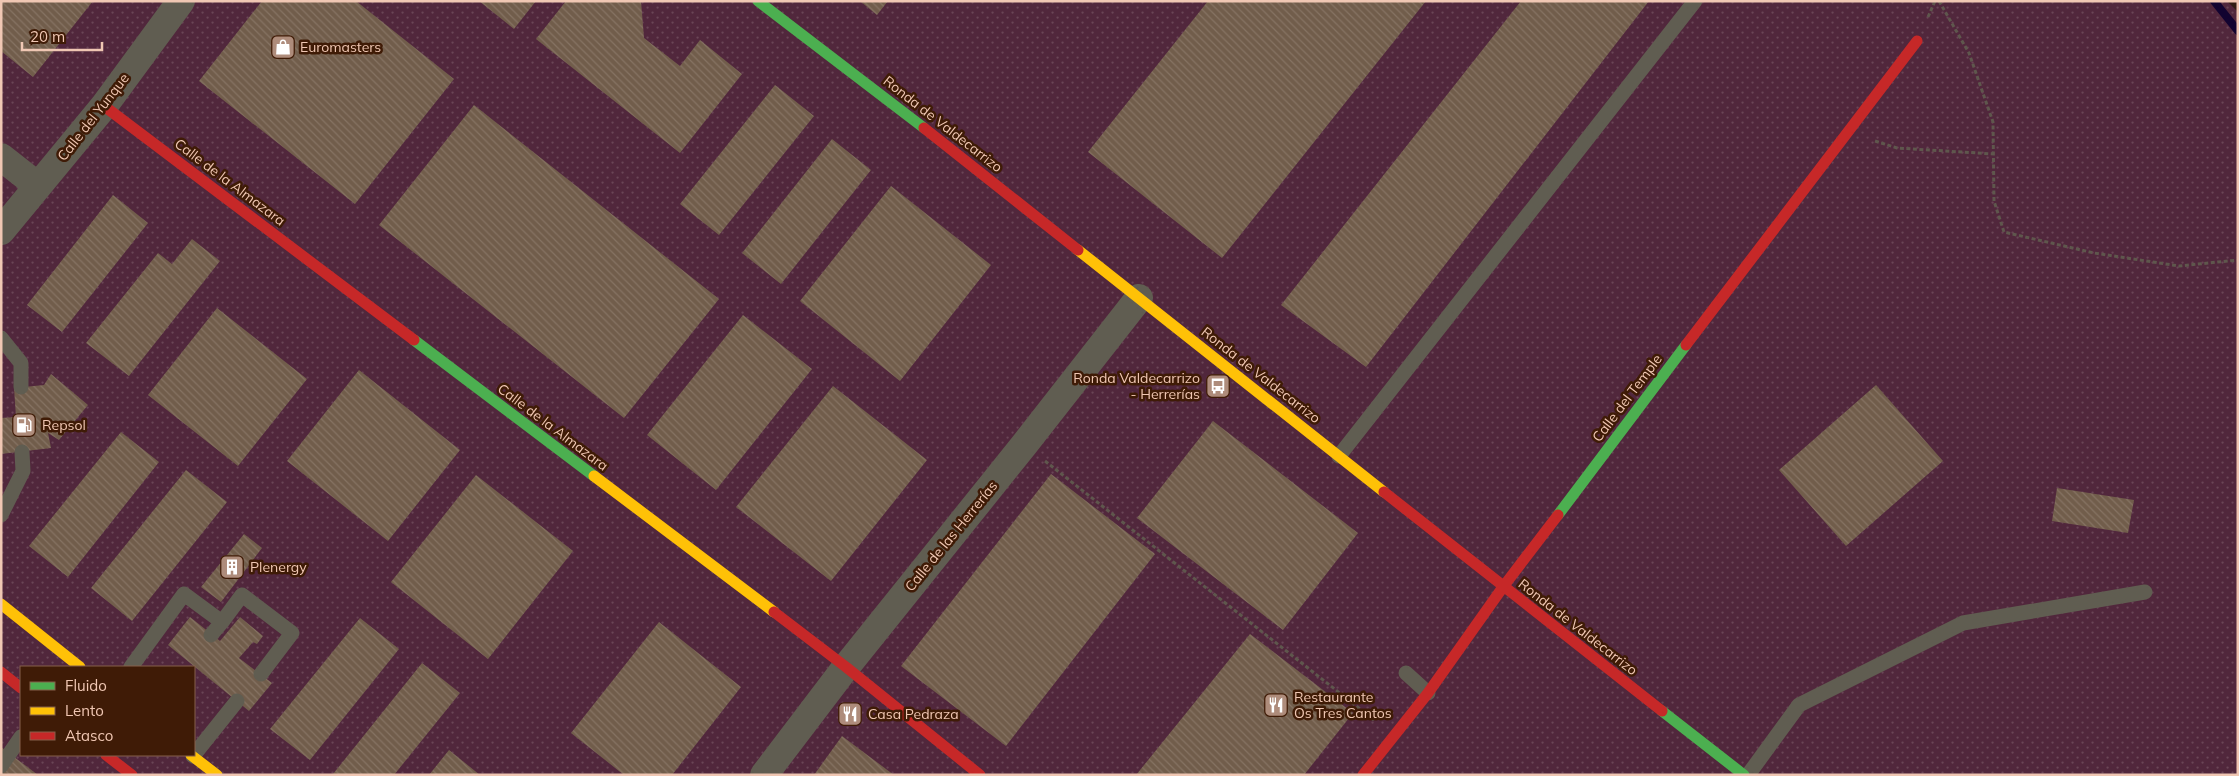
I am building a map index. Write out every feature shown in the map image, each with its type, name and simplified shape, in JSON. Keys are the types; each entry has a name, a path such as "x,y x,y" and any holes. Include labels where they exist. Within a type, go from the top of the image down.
{"street":[{"name":"Calle del Yunque","path":"1,231 104,106 181,1"},
{"name":"Ronda de Valdecarrizo","path":"758,1 867,82 1503,588 1744,775"},
{"name":"Calle del Temple","path":"1363,775 1428,693 1503,588 1917,41"},
{"name":"Calle de la Almazara","path":"104,106 846,667 980,775"},
{"path":"1,157 38,186"},
{"name":"Calle de las Herrerías","path":"764,775 846,667 1139,298"},
{"path":"1,604 79,666"},
{"path":"1,672 20,687"},
{"path":"107,756 132,775"},
{"path":"192,756 217,775"}],"lane":[{"path":"1339,456 1695,1"},
{"path":"1,338 21,363 21,387"},
{"path":"1,515 22,471 22,452"},
{"path":"1748,775 1799,704 1963,623 2145,592"},
{"path":"132,666 184,594 222,622"},
{"path":"211,635 242,595 292,633 261,674"},
{"path":"1406,673 1428,693"},
{"path":"195,752 237,702"},
{"path":"1,766 20,738"},
{"path":"1,770 7,775"}],"path":[{"path":"1939,1 1969,53 1993,122 1994,201 2004,232 2094,253 2179,266 2238,260"},
{"path":"1848,132 1896,148 1994,154"},
{"path":"1024,445 1394,735"}],"shaded area":[{"path":"1,1 2227,1 2238,12 2238,775 1,775"}],"building":[{"path":"1,1 93,1 33,77 1,51"},
{"path":"262,1 356,1 454,79 355,204 199,81"},
{"path":"479,1 536,1 514,29"},
{"path":"566,1 641,1 644,38 680,66 700,40 742,74 680,153 536,39"},
{"path":"860,1 888,1 877,15"},
{"path":"1208,1 1426,1 1222,258 1088,152"},
{"path":"1521,1 1649,1 1366,367 1281,305"},
{"path":"775,85 814,116 719,235 680,204"},
{"path":"474,105 719,299 624,418 379,225"},
{"path":"832,139 871,170 781,284 742,253"},
{"path":"891,186 991,265 900,381 800,301"},
{"path":"113,195 148,223 62,332 27,305"},
{"path":"192,239 220,261 129,376 86,343 158,253 172,264"},
{"path":"217,308 307,379 238,466 148,395"},
{"path":"743,315 812,369 716,490 647,435"},
{"path":"359,370 460,450 388,541 287,461"},
{"name":"Repsol","path":"51,374 88,405 59,440 48,433 51,448 1,454 1,418 16,417 14,388 44,385"},
{"path":"1876,385 1943,461 1846,546 1779,470"},
{"path":"833,386 927,460 831,581 736,507"},
{"path":"1213,421 1358,533 1283,630 1137,518"},
{"path":"121,432 159,462 68,577 29,546"},
{"path":"186,470 227,502 132,621 91,588"},
{"path":"1051,474 1155,554 1006,746 901,666"},
{"path":"476,475 573,551 488,659 391,582"},
{"path":"2057,488 2134,500 2128,533 2052,521"},
{"name":"Plenergy","path":"244,534 262,548 221,602 201,587"},
{"path":"190,617 220,641 240,617 263,636 257,644 253,642 239,658 272,683 249,711 168,645"},
{"path":"360,618 399,649 310,760 270,729"},
{"path":"659,622 741,687 672,775 624,775 571,733"},
{"name":"Restaurante Os Tres Cantos","path":"1250,634 1353,713 1304,775 1136,775"},
{"path":"422,663 460,693 394,775 334,775 333,774"},
{"path":"842,736 894,775 814,775"},
{"path":"1,747 38,775 1,775"},
{"path":"449,750 480,775 429,775"}],"waterway":[{"path":"2214,1 2238,31"}],"traffic: fast":[{"path":"758,1 924,128"},
{"path":"414,340 594,476"},
{"path":"1558,515 1686,345"},
{"path":"1662,711 1744,775"}],"traffic: slow":[{"path":"1078,250 1384,492"},
{"path":"594,476 774,612"},
{"path":"1,604 79,666"},
{"path":"192,756 217,775"}],"traffic: jam":[{"path":"1686,345 1917,41"},
{"path":"104,106 414,340"},
{"path":"924,128 1078,250"},
{"path":"1384,492 1662,711"},
{"path":"1363,775 1428,693 1503,587 1558,515"},
{"path":"774,612 846,667 980,775"},
{"path":"1,672 20,687"},
{"path":"107,756 132,775"}],"place":[{"name":"Euromasters","path":"283,47"},
{"name":"Ronda Valdecarrizo - Herrerías","path":"1218,386"},
{"name":"Repsol","path":"24,425"},
{"name":"Plenergy","path":"232,567"},
{"name":"Restaurante Os Tres Cantos","path":"1276,705"},
{"name":"Casa Pedraza","path":"850,714"}]}
